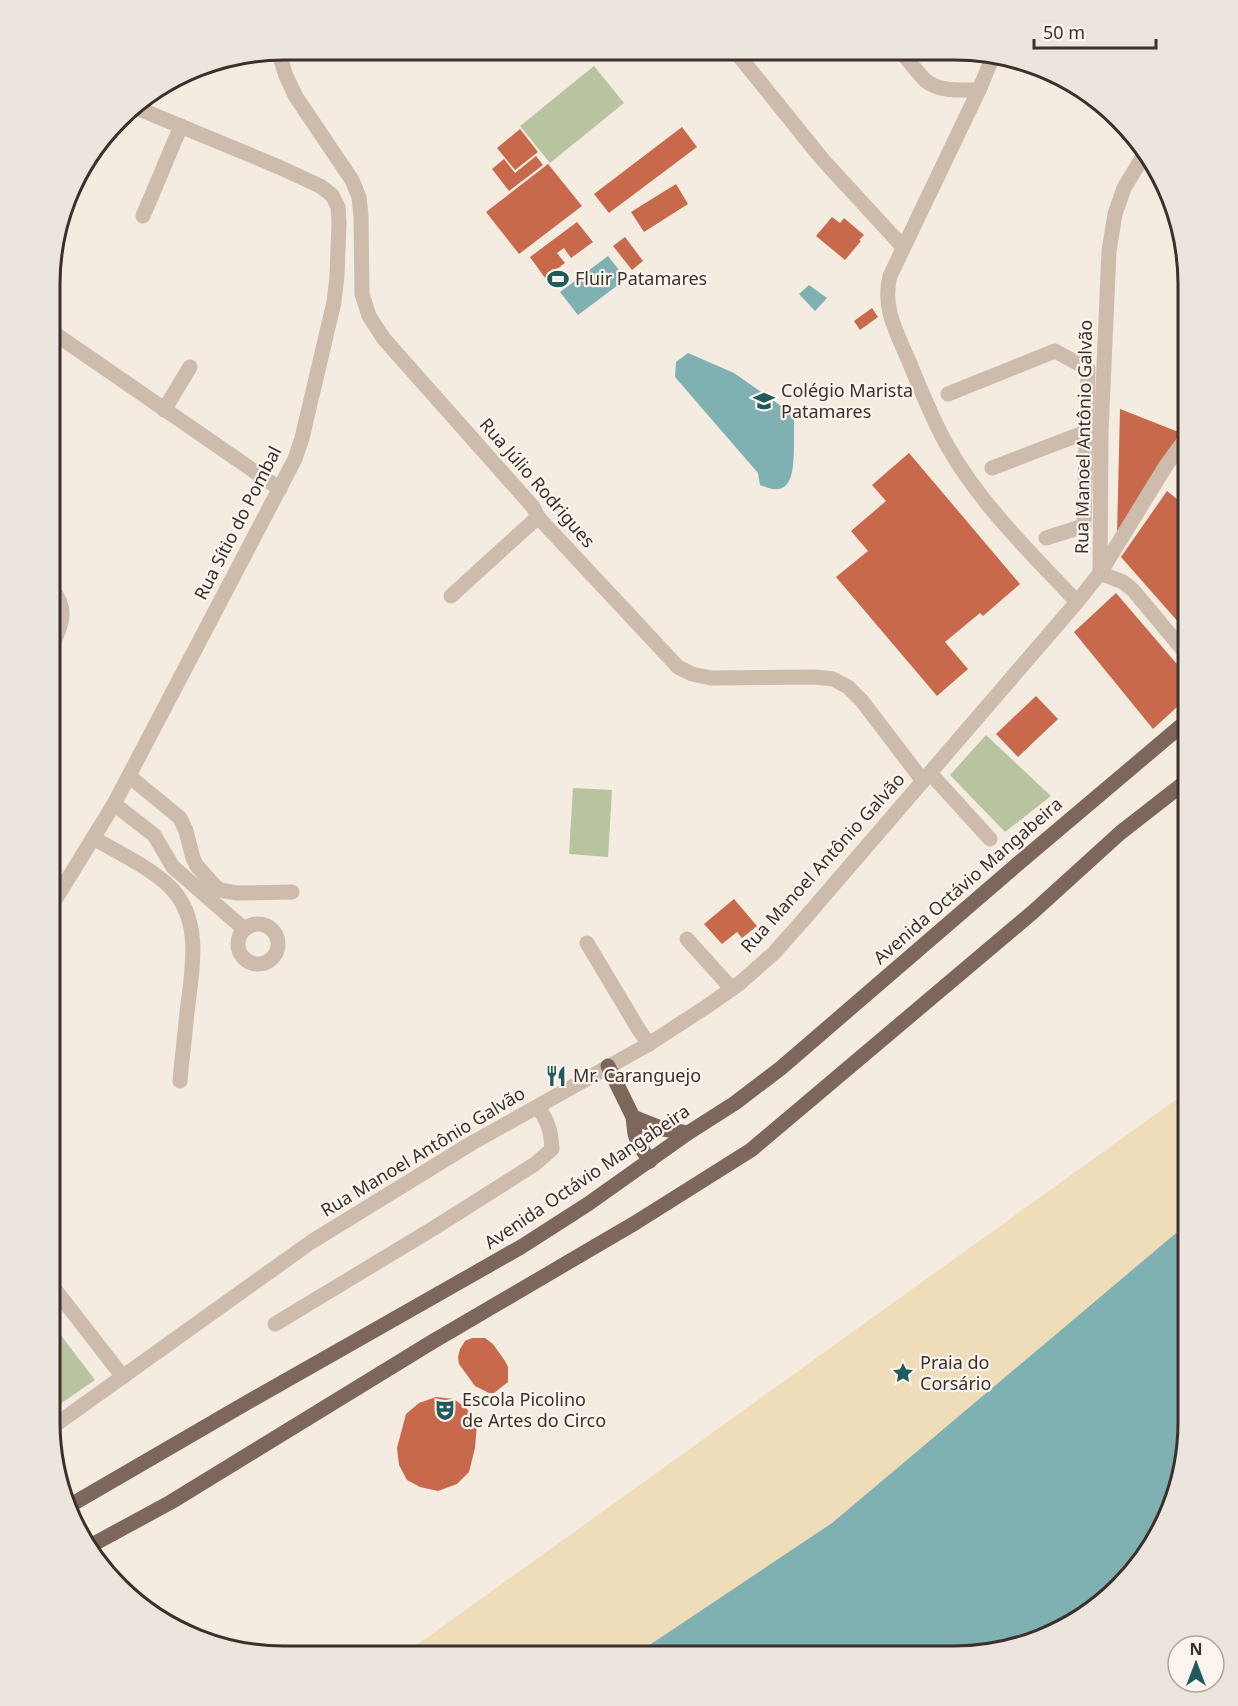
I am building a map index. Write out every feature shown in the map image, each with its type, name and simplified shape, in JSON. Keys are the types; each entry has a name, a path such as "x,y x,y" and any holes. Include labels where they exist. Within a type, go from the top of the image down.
{"main road":[{"name":"Avenida Octávio Mangabeira","path":"75,1502 521,1247 735,1103 781,1068 1178,728"},
{"path":"96,1543 171,1502 432,1342 635,1223 751,1150 1033,912 1120,833 1178,788"},
{"path":"608,1066 633,1118 635,1134 650,1161"},
{"path":"633,1118 663,1129 688,1133"}],"street":[{"name":"Rua Júlio Rodrigues","path":"281,60 296,97 352,180 359,196 362,294 369,316 384,339 532,507 538,517 678,666 692,674 711,678 815,677 833,679 848,687 862,701 926,777"},
{"path":"742,60 823,160 903,246"},
{"path":"908,60 928,82 938,87 954,90 979,90"},
{"path":"990,63 890,276 886,289 888,304 923,395 948,447 980,494 1024,546 1077,602"},
{"name":"Rua Sítio do Pombal","path":"60,883 93,838 114,804 295,459 334,302 338,266 338,207 332,195 320,186 279,167 142,110"},
{"path":"143,216 181,126"},
{"name":"Rua Manoel Antônio Galvão","path":"60,1422 311,1242 472,1143 649,1044 732,989 774,953 1077,602 1100,573 1093,433 1096,369 1115,214 1124,188 1141,160"},
{"path":"60,337 280,489"},
{"path":"948,394 1055,351 1096,369"},
{"path":"164,410 190,367"},
{"path":"992,468 1093,433 1084,526 1046,538"},
{"path":"1178,449 1100,573 1123,582 1133,590 1178,644"},
{"path":"451,596 538,517"},
{"path":"60,601 63,612 60,626"},
{"path":"129,776 180,818 197,866 220,890 237,893 292,892"},
{"name":"Rua Manoel Antônio Galvão","path":"926,777 990,839"},
{"path":"114,804 154,835 173,867 244,929"},
{"path":"93,838 162,879 180,899 188,916 192,930 194,962 180,1081"},
{"path":"687,939 732,989"},
{"path":"587,943 649,1044"},
{"path":"274,1324 536,1164 552,1149 551,1132 538,1107"},
{"path":"60,1296 123,1377"}],"green space":[{"path":"594,66 624,103 550,163 520,126"},
{"path":"986,735 1051,796 1005,832 950,775"},
{"path":"573,788 612,790 608,857 569,854"},
{"path":"60,1334 95,1380 60,1404"}],"sand":[{"name":"Praia do Corsário","path":"1178,1098 1178,1231 832,1523 648,1646 416,1646"}],"water":[{"path":"608,256 626,279 578,315 560,292"},
{"path":"809,285 827,298 815,311 799,294"},
{"path":"688,353 734,373 794,415 792,474 785,486 771,489 760,485 758,473 675,377 676,362"},
{"path":"1178,1231 1178,1437 1174,1466 1161,1508 1148,1534 1132,1559 1102,1591 1066,1616 1040,1629 998,1642 969,1646 648,1646 832,1523"}],"building":[{"path":"682,127 697,147 609,213 594,194"},
{"path":"520,129 538,152 515,170 497,148"},
{"path":"536,156 543,165 509,191 492,169 504,159 515,173"},
{"path":"548,164 582,206 519,254 486,212"},
{"path":"676,184 688,204 644,232 631,212"},
{"path":"832,217 840,223 844,218 864,235 845,260 816,236"},
{"path":"577,222 593,242 571,258 564,248 557,253 565,263 545,278 530,257"},
{"path":"625,237 643,261 632,270 613,246"},
{"path":"872,308 878,317 860,330 854,321"},
{"path":"1120,409 1178,432 1178,438 1117,535"},
{"path":"909,453 1020,584 983,616 980,613 945,642 968,669 937,696 836,577 868,551 851,531 886,501 872,485"},
{"path":"1167,491 1178,500 1178,622 1121,557"},
{"path":"1116,593 1178,665 1178,706 1153,729 1074,632"},
{"path":"1036,696 1058,719 1018,757 996,734"},
{"path":"734,899 757,926 742,938 737,932 722,944 704,924"},
{"path":"472,1338 485,1338 493,1344 508,1367 508,1382 494,1393 475,1386 459,1364 460,1349 465,1341"},
{"path":"436,1397 454,1399 467,1409 477,1424 475,1448 469,1472 457,1484 438,1491 420,1487 407,1480 399,1465 397,1448 406,1414 419,1403"}],"place":[{"name":"Fluir Patamares","path":"558,279"},
{"name":"Colégio Marista Patamares","path":"764,401"},
{"name":"Mr. Caranguejo","path":"556,1076"},
{"name":"Praia do Corsário","path":"903,1373"},
{"name":"Escola Picolino de Artes do Circo","path":"445,1410"}]}
